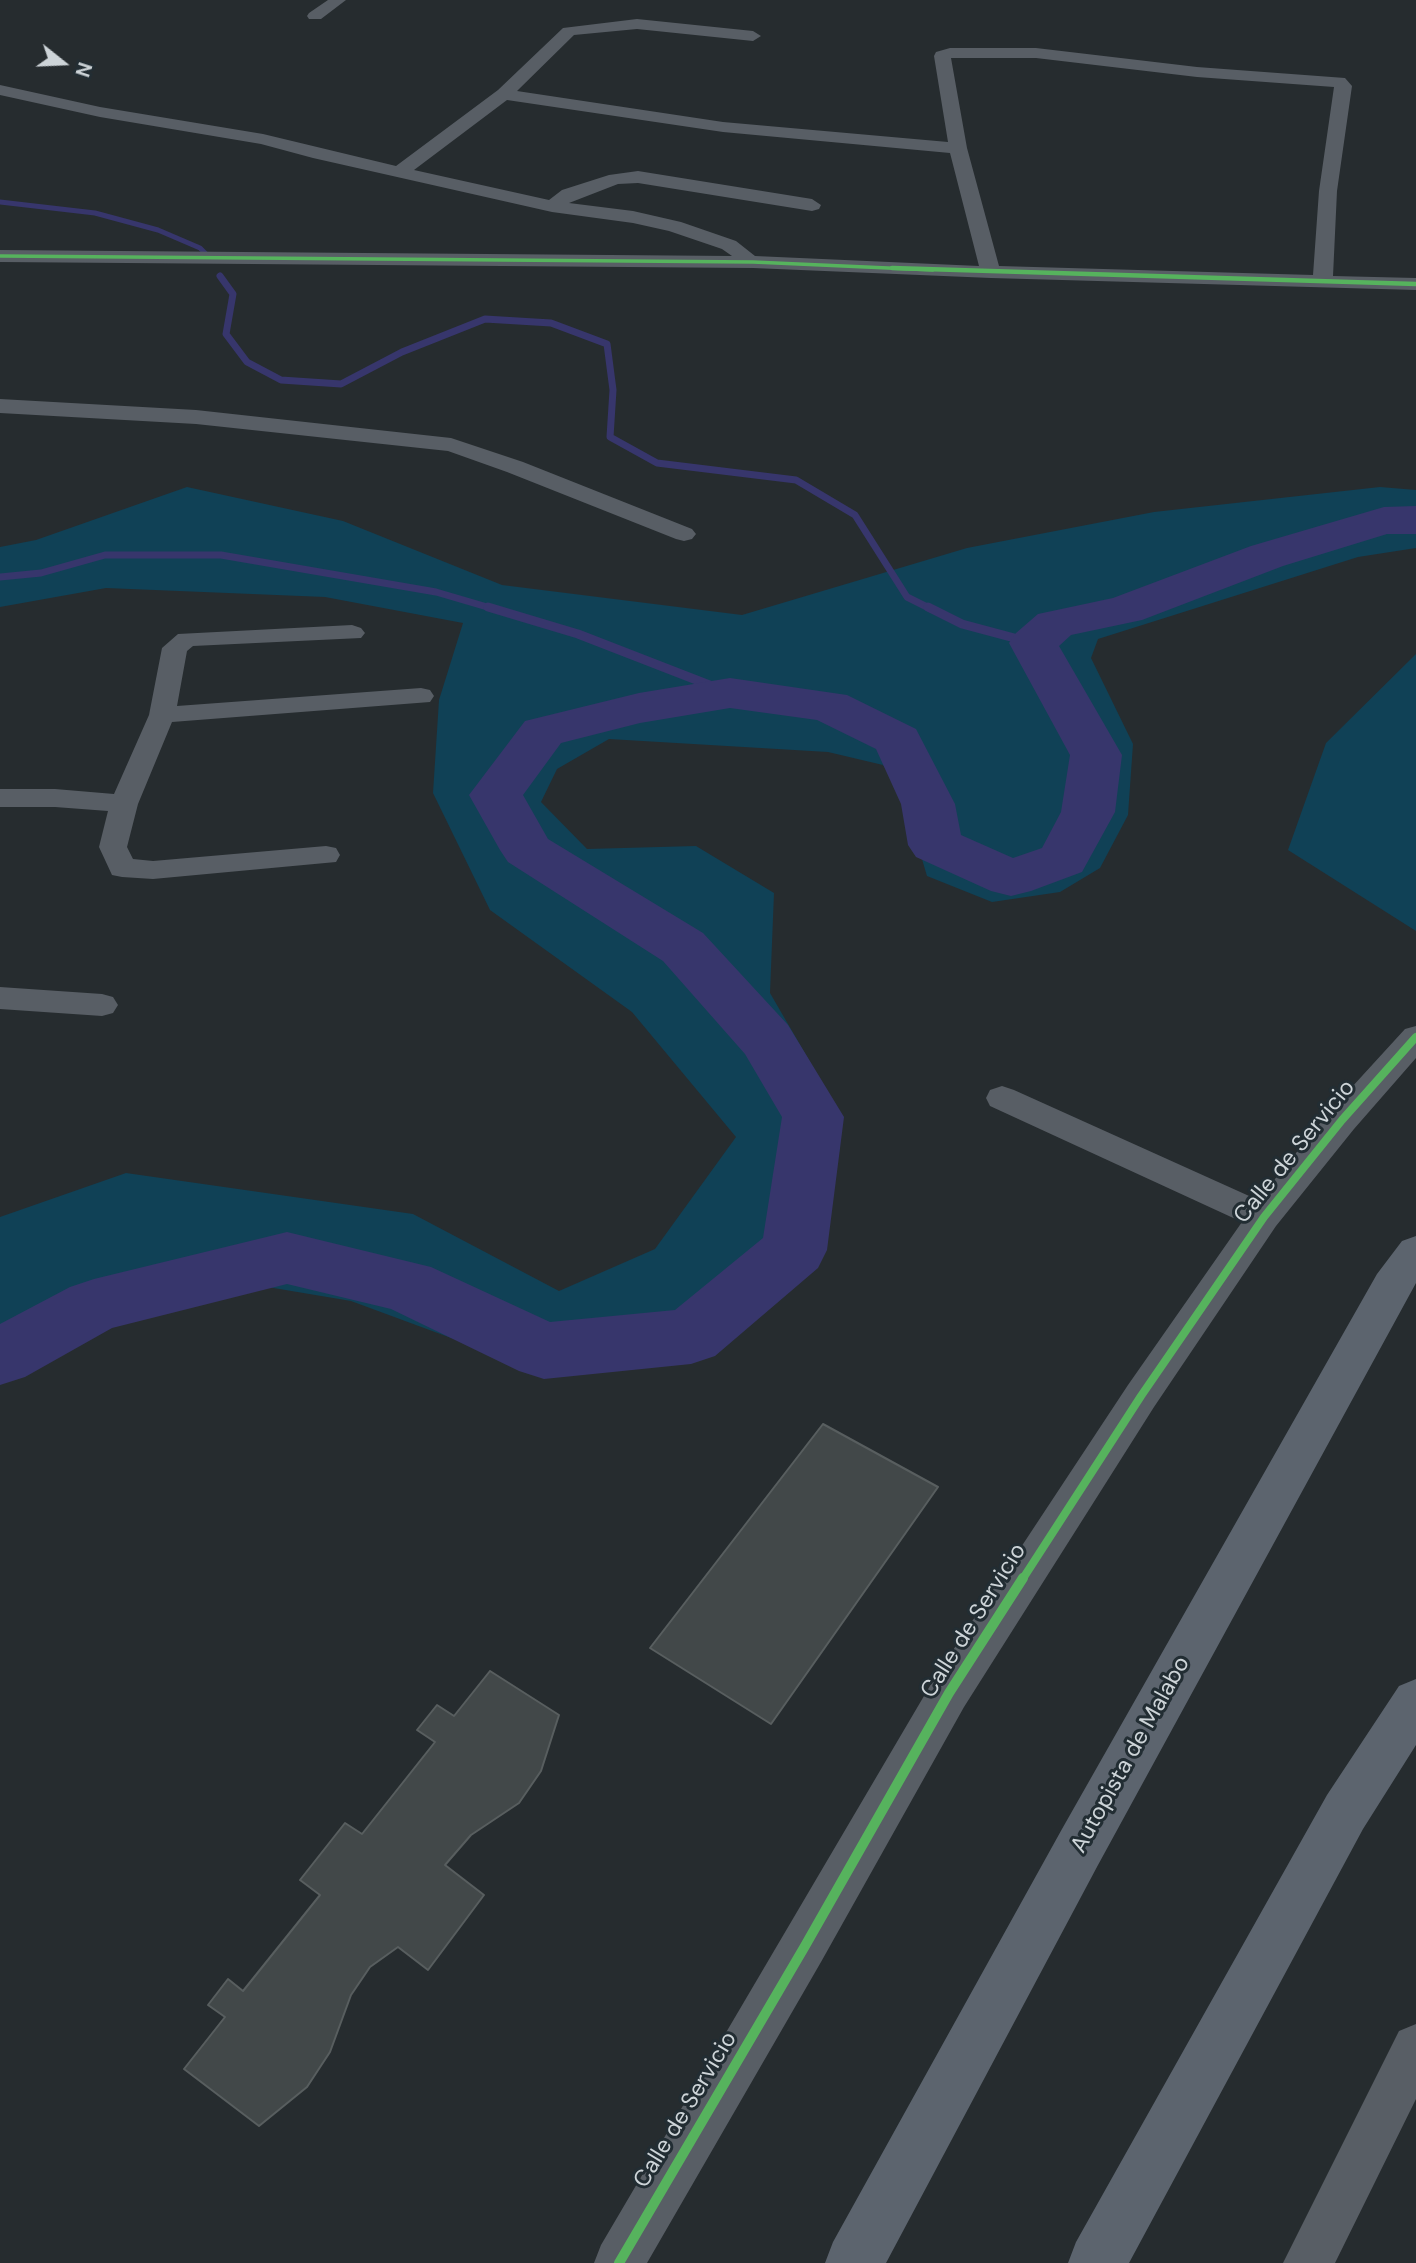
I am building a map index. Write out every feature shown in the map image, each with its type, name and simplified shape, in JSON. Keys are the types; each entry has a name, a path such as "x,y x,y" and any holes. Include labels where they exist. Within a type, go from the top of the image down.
{"highway":[{"name":"Autopista de Malabo","path":"854,2263 1093,1823 1392,1285 1416,1252"},
{"path":"1097,2263 1345,1812 1416,1702"}],"street":[{"path":"315,16 338,0"},
{"path":"399,172 505,94 569,31 598,12"},
{"path":"569,31 637,24 753,36"},
{"path":"991,272 958,148 942,56 950,53 1036,53 1198,72 1339,82 1343,86 1328,191 1323,284"},
{"path":"0,90 100,112 263,139 552,206 633,217 674,226 729,245 753,262"},
{"path":"505,94 723,127 958,148"},
{"path":"552,206 569,194 616,179 638,177 812,205"},
{"path":"0,257 753,262 1323,284 1416,284"},
{"path":"0,406 195,418 451,445 515,467 684,534"},
{"path":"326,855 153,870 122,868 113,847 124,804 162,715 175,648 187,639 352,633"},
{"path":"162,715 421,696"},
{"path":"0,798 55,798 124,804"},
{"path":"0,998 102,1005"},
{"name":"Calle de Servicio","path":"619,2263 806,1946 949,1693 1141,1396 1264,1217 1342,1120 1416,1037"},
{"path":"1002,1098 1264,1217"},
{"path":"1308,2263 1416,2048"}],"shaded area":[{"path":"187,487 343,521 502,585 742,615 967,548 1154,512 1380,487 1416,490 1416,548 1358,557 1098,639 1091,658 1133,744 1128,815 1100,868 1060,892 992,902 927,876 902,792 883,765 828,752 609,739 557,769 541,802 587,849 696,846 774,893 770,993 821,1081 840,1148 819,1242 711,1355 554,1376 351,1301 226,1280 92,1319 0,1381 0,1217 126,1173 413,1214 559,1291 655,1249 736,1137 632,1012 490,910 433,793 439,700 463,623 325,597 106,588 0,607 0,547 36,540"},
{"path":"1416,654 1416,931 1288,850 1326,743"}],"building":[{"path":"823,1424 938,1487 771,1724 650,1648"},
{"path":"490,1671 559,1715 541,1771 519,1803 471,1835 445,1865 484,1895 428,1970 398,1947 370,1967 351,1995 330,2052 307,2087 259,2126 184,2069 225,2017 208,2005 228,1979 243,1991 320,1895 300,1880 345,1823 362,1834 435,1742 417,1730 437,1705 454,1716"}],"waterway":[{"path":"0,202 95,213 158,230 200,248 209,257"},
{"path":"220,276 233,294 226,334 247,362 281,380 341,384 402,352 485,319 551,323 607,344 613,390 610,437 657,463 796,480 855,515 907,597 931,609"},
{"path":"0,1357 94,1306 287,1258 407,1286 544,1351 691,1336 794,1250 813,1117 767,1040 683,947 527,850 496,795 543,732 639,708 730,693 829,706 898,740 928,804 935,845 1011,878 1063,860 1088,812 1096,755 1033,643 1055,624 1125,610 1267,556 1384,521 1416,520"},
{"path":"0,577 41,573 105,555 221,555 436,592 494,609"},
{"path":"488,607 578,634 730,693"},
{"path":"928,607 962,624 1033,643"}],"cycle path":[{"path":"0,256 753,262 991,272 1416,284"},
{"path":"619,2263 805,1946 949,1693 1141,1396 1264,1217 1342,1120 1416,1037"}]}
